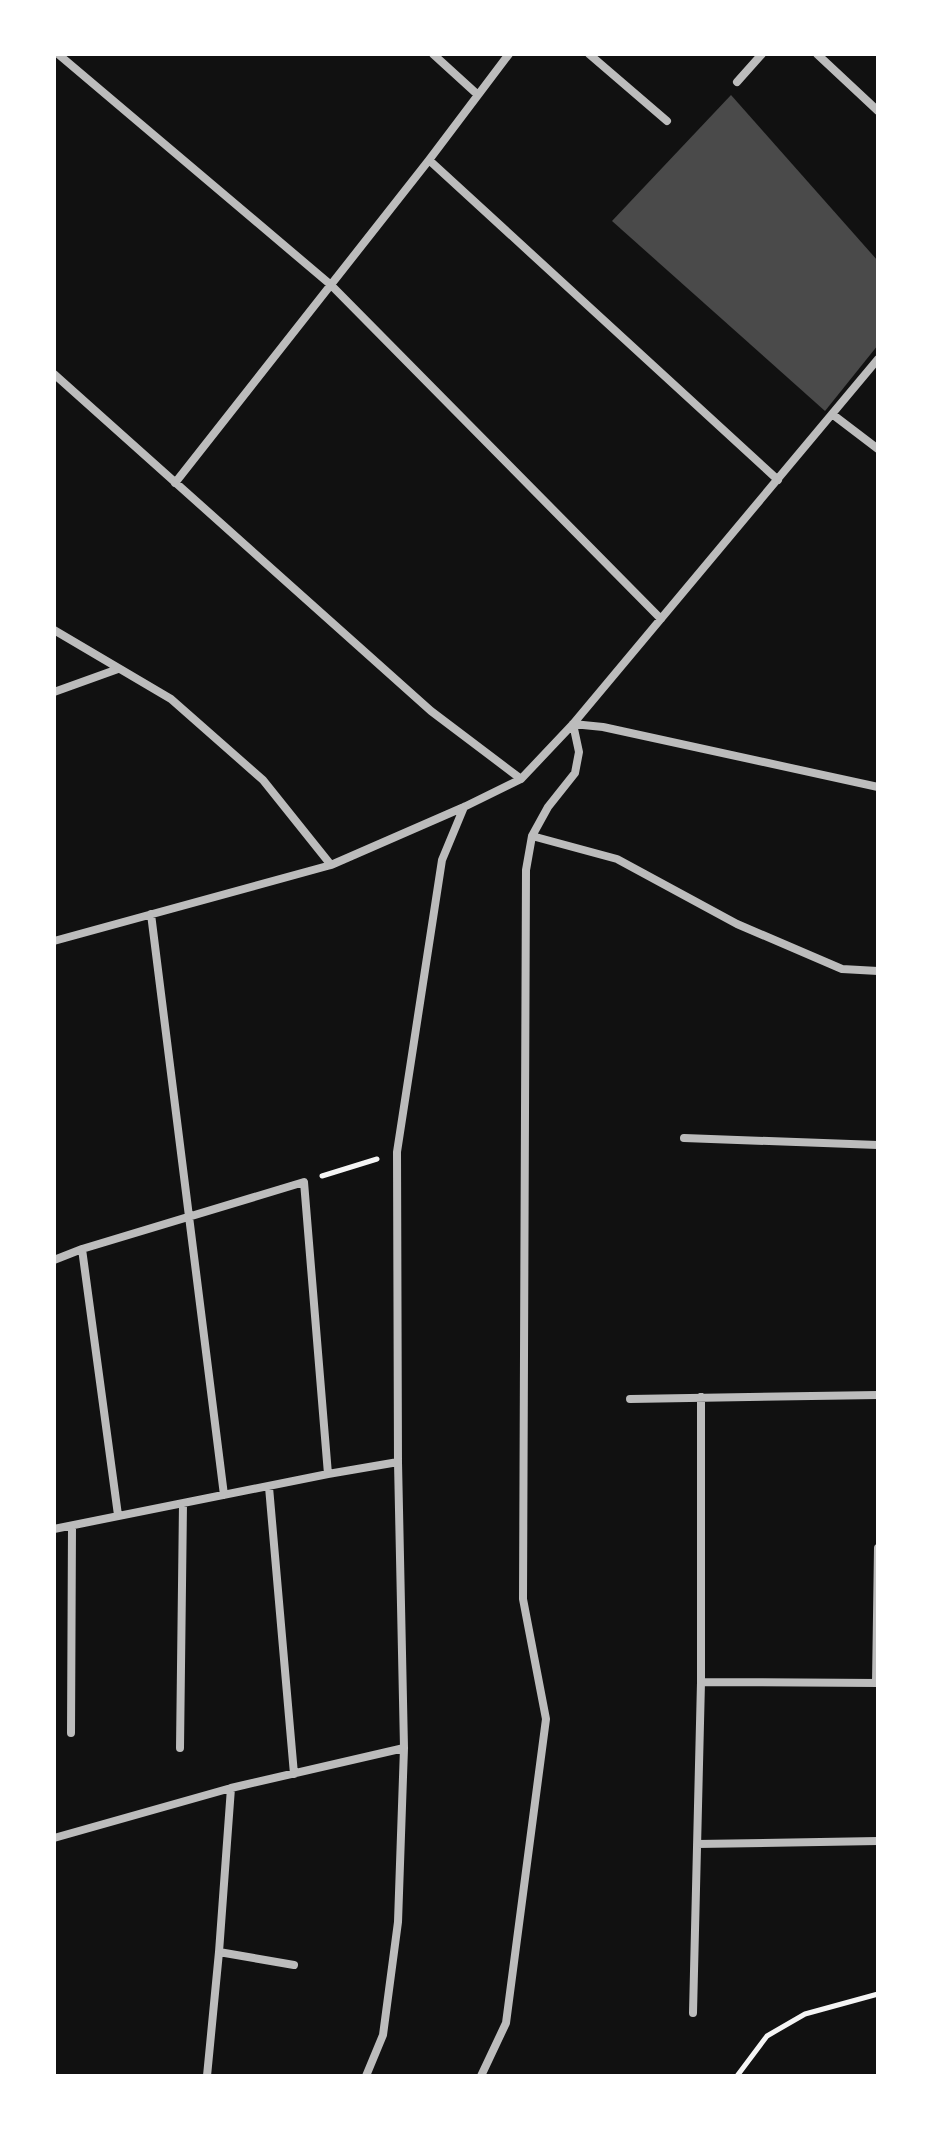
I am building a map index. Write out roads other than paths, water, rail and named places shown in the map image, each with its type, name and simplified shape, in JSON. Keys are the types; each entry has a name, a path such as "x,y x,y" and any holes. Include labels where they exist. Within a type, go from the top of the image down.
{"street":[{"path":"58,54 331,285 661,619"},
{"path":"433,54 478,95"},
{"path":"175,483 509,54"},
{"path":"589,54 667,121"},
{"path":"737,82 762,54"},
{"path":"817,54 878,111"},
{"path":"429,160 778,480"},
{"path":"54,941 331,865 521,779 573,724 878,359"},
{"path":"54,374 431,711 521,779"},
{"path":"832,414 878,449"},
{"path":"54,630 171,699 263,780 331,865"},
{"path":"54,692 118,669"},
{"path":"573,724 603,727 878,787"},
{"path":"481,2076 506,2023 546,1719 523,1599 526,870 532,836 548,807 575,773 579,752 573,724"},
{"path":"366,2076 383,2035 398,1922 404,1748 398,1462 397,1152 442,860 464,807"},
{"path":"532,836 617,859 737,924 842,969 878,971"},
{"path":"151,914 224,1495"},
{"path":"684,1138 878,1145"},
{"path":"54,1260 304,1182 328,1474"},
{"path":"82,1249 118,1515"},
{"path":"630,1399 878,1395"},
{"path":"693,2013 701,1682 701,1397"},
{"path":"54,1529 398,1462"},
{"path":"269,1487 294,1774"},
{"path":"180,1748 183,1504"},
{"path":"71,1733 72,1526"},
{"path":"701,1682 877,1683 878,1548"},
{"path":"54,1838 231,1788 404,1748"},
{"path":"207,2076 231,1788"},
{"path":"697,1844 878,1841"},
{"path":"219,1952 294,1965"}]}
